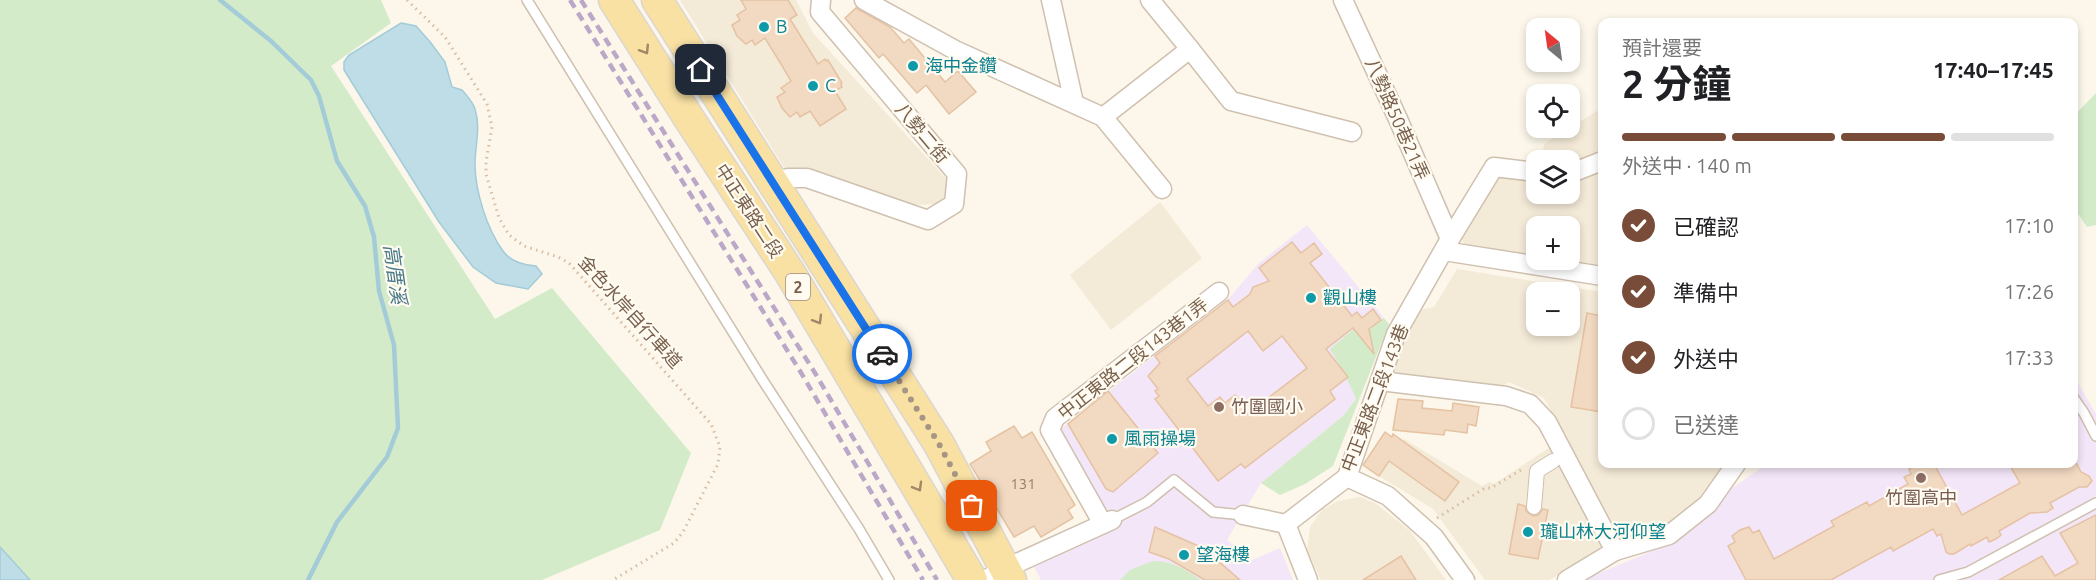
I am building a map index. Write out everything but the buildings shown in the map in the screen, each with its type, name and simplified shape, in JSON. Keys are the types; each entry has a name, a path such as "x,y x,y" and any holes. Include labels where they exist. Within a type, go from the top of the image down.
{"main road":[{"name":"中正東路二段","path":"614,0 687,117 790,273 972,580"},
{"name":"中正東路二段","path":"657,0 939,444 1000,576"}],"street":[{"name":"八勢二街","path":"772,181 807,178 928,220 954,204 957,174 820,12 821,0"},
{"path":"864,0 955,50 1103,117 1162,189"},
{"path":"1051,0 1074,103"},
{"path":"1150,0 1231,101 1352,132"},
{"name":"八勢路50巷21弄","path":"1343,0 1398,119 1447,245"},
{"path":"1103,117 1190,50"},
{"path":"1580,170 1598,163"},
{"name":"中正東路二段143巷","path":"1286,524 1347,477 1396,334 1494,167 1526,171"},
{"path":"1447,245 1598,275"},
{"name":"中正東路二段143巷1弄","path":"1107,522 1050,430 1055,418 1219,292"},
{"path":"1380,381 1506,396 1530,404 1546,422 1615,551"},
{"path":"1534,507 1537,471 1553,460"},
{"path":"1567,580 1615,551 1669,535 1707,504 1733,468"},
{"path":"1347,477 1388,496 1434,537 1466,580"},
{"path":"1243,515 1286,524 1308,580"},
{"path":"1000,576 1107,522"}],"lane":[{"path":"527,0 889,580"},
{"path":"2078,404 2096,436"},
{"path":"1107,522 1147,502 1174,480 1213,512 1243,515"},
{"path":"1939,580 1968,572 2096,503"}],"path":[{"name":"金色水岸自行車道","path":"407,0 445,37 487,105 492,127 486,174 499,218 509,235 524,246 569,262 711,424 720,447 718,464 684,532 674,543 613,580"},
{"path":"1437,518 1485,488 1491,488 1530,464"}],"shaded area":[{"path":"680,0 796,0 813,33 950,183 941,204 915,205 787,172"},
{"path":"1598,110 1598,155 1580,162 1580,150 1543,150 1545,143 1553,138 1580,138 1580,122"},
{"path":"1598,172 1598,265 1580,263 1580,216 1526,216 1526,254 1465,245 1459,234 1492,180 1503,176 1526,179 1526,204 1580,204 1580,179"},
{"path":"1160,202 1202,258 1111,330 1070,275"},
{"name":"竹圍國小","path":"1307,225 1384,318 1369,330 1370,334 1360,337 1336,359 1348,377 1356,399 1343,416 1261,483 1227,540 1252,560 1280,548 1293,580 1041,580 1034,567 1115,529 1112,519 1059,430 1229,298 1259,263"},
{"path":"1457,269 1539,282 1526,282 1526,336 1580,336 1580,289 1598,291 1598,468 1724,468 1698,505 1671,524 1625,537 1614,527 1544,398 1509,382 1498,389 1394,374 1398,352 1420,310 1434,307"},
{"name":"竹圍高中","path":"2078,383 2096,414 2096,580 1583,580 1678,540 1700,521 1726,492 1761,468 2078,468"},
{"name":"瓏山林大河仰望","path":"1404,439 1482,486 1489,482 1494,484 1549,448 1604,545 1598,554 1549,580 1485,580 1433,509 1379,476"},
{"path":"1360,497 1375,503 1410,531 1446,580 1321,580 1307,550 1310,527 1322,510 1338,501"}],"green space":[{"path":"0,0 381,0 391,23 331,66 495,319 552,288 691,453 660,530 542,580 30,580 0,547"},
{"path":"2096,93 2096,225 2087,227 2078,214 2078,112"},
{"path":"1384,318 1389,324 1333,466 1305,484 1280,495 1261,483 1343,416 1356,399 1330,349 1354,329 1362,338 1368,337 1369,330"},
{"path":"1153,561 1178,566 1201,580 1120,580 1130,570"}],"water":[{"path":"401,23 416,26 431,43 445,62 452,87 462,90 474,106 478,123 476,175 483,209 497,242 506,254 518,262 536,266 542,274 528,289 496,283 473,267 439,222 344,70 344,62 349,55"},
{"path":"0,547 30,580 0,580"}],"waterway":[{"name":"高厝溪","path":"220,0 271,41 311,80 319,96 337,161 365,206 374,237 379,291 394,345 398,428 387,457 337,522 308,580"}],"railway":[{"path":"570,0 800,371 923,580"},
{"path":"581,0 815,373 937,580"}],"way so far":[{"path":"882,354 939,444 972,506"}],"place":[{"name":"B","path":"764,27"},
{"name":"海中金鑽","path":"913,66"},
{"name":"C","path":"813,86"},
{"name":"觀山樓","path":"1311,298"},
{"name":"竹圍國小","path":"1219,407"},
{"name":"風雨操場","path":"1112,439"},
{"name":"竹圍高中","path":"1921,478"},
{"name":"瓏山林大河仰望","path":"1528,532"},
{"name":"望海樓","path":"1184,555"}],"route":[{"path":"701,70 882,354"}]}
